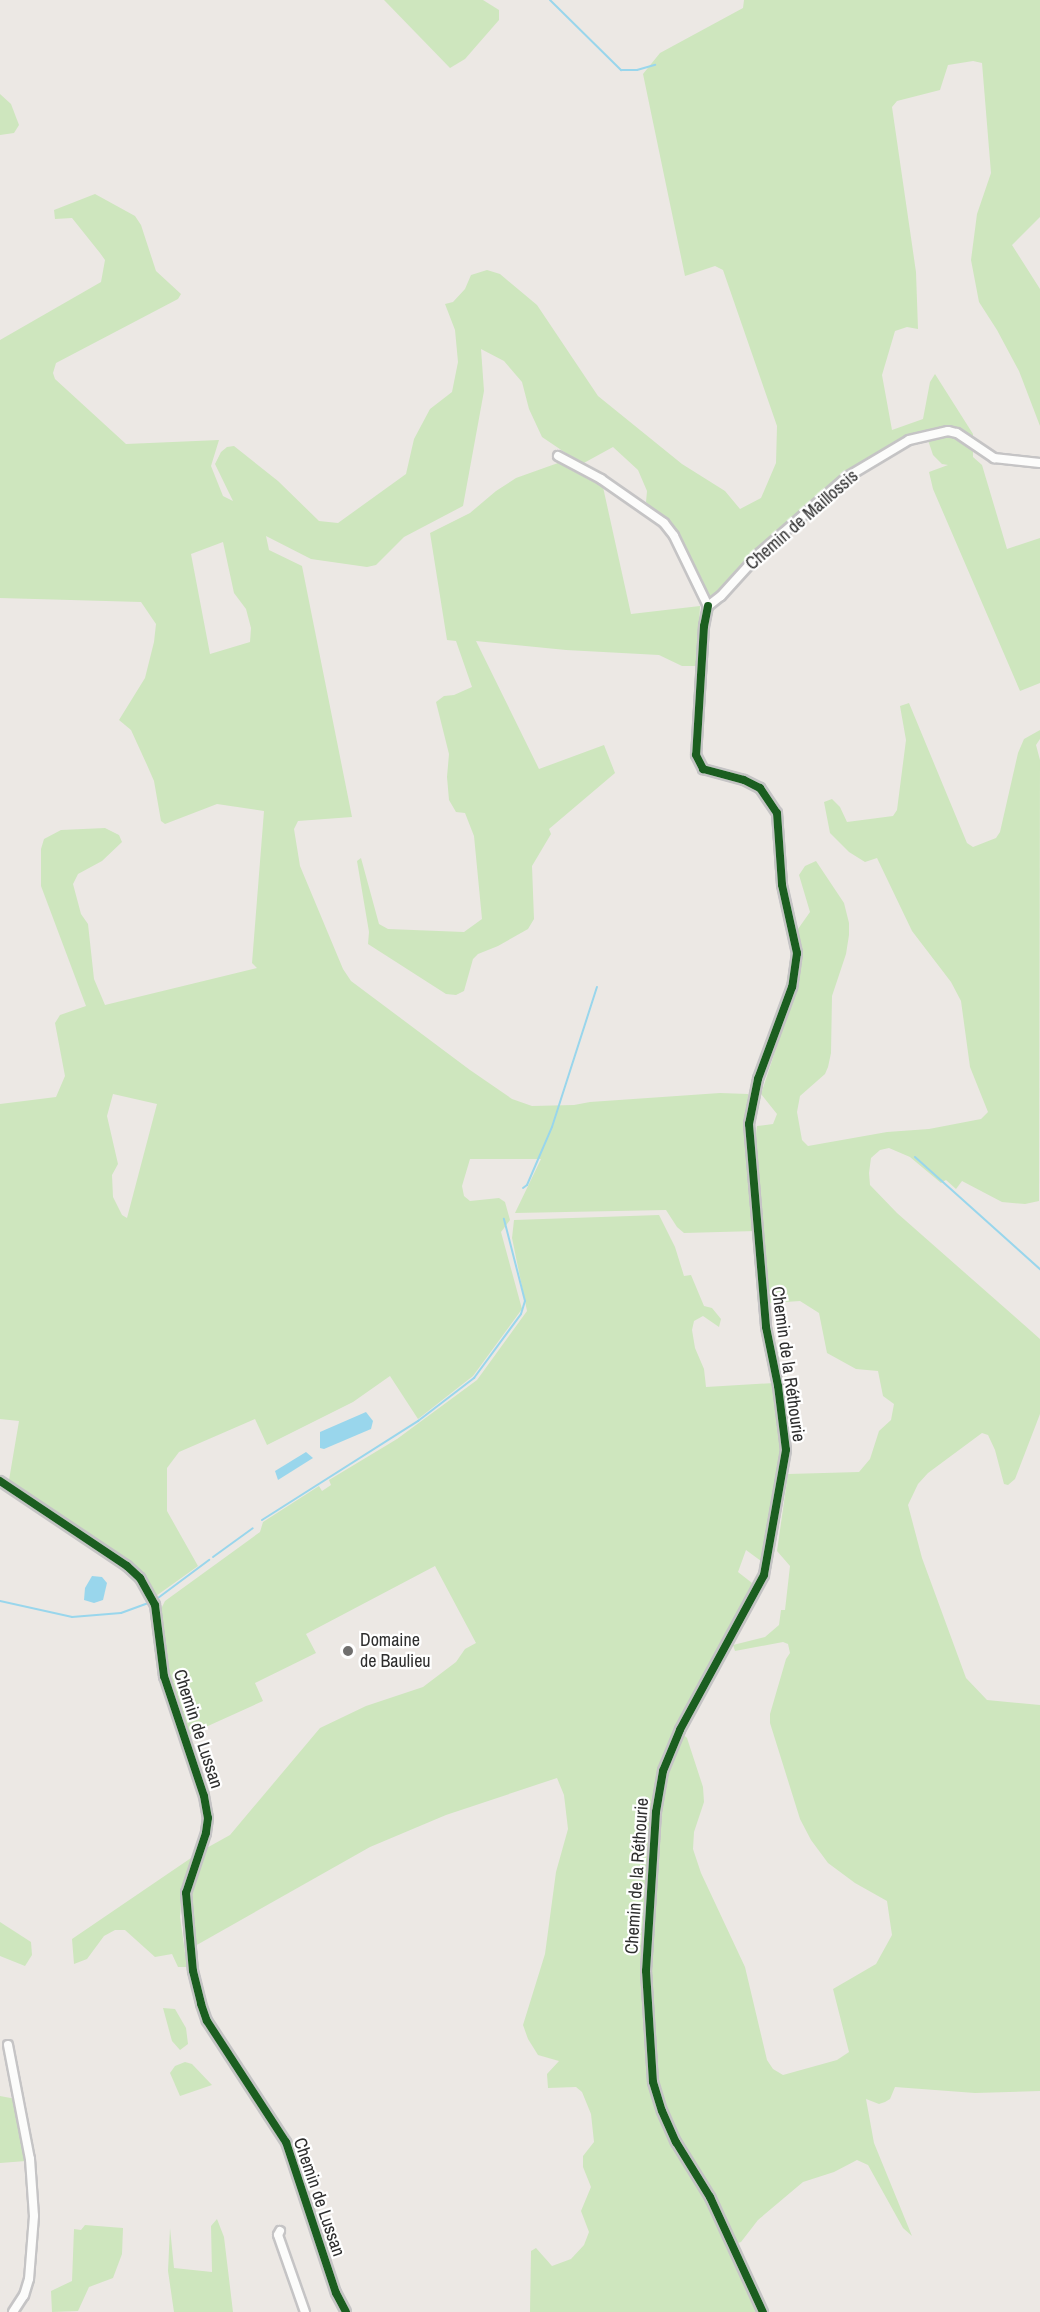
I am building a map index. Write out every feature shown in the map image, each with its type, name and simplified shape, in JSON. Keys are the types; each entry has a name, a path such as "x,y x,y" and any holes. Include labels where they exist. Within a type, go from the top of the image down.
{"street":[{"name":"Chemin de Maillossis","path":"708,606 721,596 760,553 847,477 909,440 948,430 994,458 1040,462"},
{"path":"558,456 601,479 664,523 674,536 708,606"},
{"name":"Chemin de la Réthourie","path":"708,606 704,626 696,755 703,769 744,780 760,788 777,813 782,885 797,953 792,987 758,1079 749,1124 766,1327 778,1386 786,1450 764,1575 680,1730 663,1772 656,1812 646,1971 653,2082 662,2111 676,2142 710,2197 763,2312"},
{"name":"Chemin de Lussan","path":"0,1481 127,1566 144,1584 155,1605 164,1676 204,1796 208,1818 206,1833 186,1893 193,1971 201,2004 207,2021 286,2142 336,2294 346,2312"},
{"path":"8,2045 30,2159 34,2216 28,2279 24,2295 14,2312"},
{"path":"280,2231 278,2235 305,2312"}],"green space":[{"path":"384,0 483,0 499,10 499,20 465,59 450,68"},
{"path":"744,0 1040,0 1040,217 1012,245 1040,289 1040,426 1019,371 979,302 971,260 977,214 991,173 982,63 973,61 948,65 940,90 897,101 892,107 916,272 918,329 907,327 895,331 882,375 892,430 923,419 930,382 935,374 973,434 973,457 982,465 1007,549 1040,538 1040,683 1020,691 933,489 929,472 948,465 942,464 933,455 925,431 907,437 859,463 761,547 716,595 708,598 677,530 646,502 647,491 638,470 613,447 582,464 542,437 529,409 522,382 504,361 481,349 484,391 463,506 404,537 376,565 367,567 311,559 266,536 269,550 302,566 352,817 298,821 294,829 300,866 343,969 351,981 470,1070 512,1099 532,1106 574,1105 720,1093 748,1094 747,1153 754,1194 756,1231 684,1233 677,1227 666,1210 515,1213 541,1159 470,1159 462,1186 464,1196 470,1201 499,1198 505,1202 510,1220 501,1232 522,1309 473,1376 418,1419 390,1376 353,1402 267,1445 255,1419 179,1452 167,1468 167,1511 198,1566 156,1596 142,1576 8,1486 19,1421 0,1419 0,1104 56,1097 65,1076 55,1023 60,1015 86,1006 41,886 41,849 44,839 61,830 105,828 119,835 122,842 102,861 78,874 73,884 81,914 88,924 94,979 105,1005 257,968 252,963 264,811 217,804 165,824 161,821 154,781 131,730 119,720 145,678 154,642 156,624 141,602 0,598 0,340 101,282 105,260 72,218 55,219 54,210 95,194 135,216 141,225 156,271 181,294 178,299 56,363 53,373 55,379 126,444 219,440 211,466 223,496 233,501 215,464 221,452 227,447 234,446 278,481 319,521 338,523 406,474 414,439 430,409 452,392 458,362 455,330 445,304 453,302 465,289 471,275 487,270 500,274 537,305 598,396 682,464 725,491 740,509 761,498 776,463 777,426 723,270 715,266 685,276 643,74 660,53 743,8","holes":["223,542 234,593 246,609 251,628 250,642 210,654 191,554","113,1094 157,1104 127,1218 122,1215 113,1197 112,1175 118,1164 107,1116"]},
{"path":"0,94 11,104 19,125 14,133 0,135"},
{"path":"558,463 603,487 631,614 700,606 697,666 682,666 659,655 566,650 476,641 539,769 604,745 615,773 549,829 551,834 532,866 534,919 528,929 478,954 473,959 464,991 456,995 446,994 368,944 369,932 357,861 361,858 379,924 388,929 464,932 482,919 474,836 465,813 456,812 449,800 447,777 449,754 436,702 444,696 454,695 472,687 456,641 447,640 430,533 470,513 516,478"},
{"path":"909,703 967,843 973,847 996,838 1000,832 1018,753 1024,739 1040,730 1040,739 1036,745 1040,760 1039,1201 1025,1204 1002,1202 962,1181 956,1189 946,1180 941,1183 910,1157 889,1148 880,1150 871,1158 869,1173 870,1185 897,1213 1040,1339 1040,1414 1015,1479 1008,1485 1004,1484 995,1450 988,1435 982,1433 928,1473 918,1484 908,1505 922,1558 966,1678 987,1700 1040,1705 1040,2091 975,2093 895,2087 890,2099 885,2102 879,2104 866,2099 874,2143 912,2236 903,2228 868,2165 857,2160 834,2172 803,2182 758,2220 741,2242 726,2247 757,2312 530,2312 531,2251 536,2248 552,2266 571,2259 584,2245 589,2232 581,2211 591,2187 583,2167 583,2156 594,2142 591,2114 582,2092 576,2087 548,2088 547,2074 559,2061 538,2055 523,2025 545,1954 556,1872 568,1829 564,1795 557,1778 446,1815 370,1847 195,1946 190,1897 203,1850 230,1835 320,1728 366,1706 423,1687 456,1662 465,1649 476,1643 435,1566 306,1634 316,1653 255,1683 263,1701 188,1735 168,1674 161,1609 165,1601 260,1532 263,1522 319,1486 322,1491 331,1485 329,1480 397,1439 477,1380 527,1311 512,1238 514,1220 659,1215 675,1247 684,1276 691,1275 704,1306 712,1308 721,1319 719,1327 703,1316 694,1321 692,1330 695,1348 704,1369 706,1387 774,1383 782,1448 767,1544 761,1561 746,1550 738,1572 752,1583 735,1624 676,1728 687,1738 703,1787 704,1802 694,1832 693,1849 701,1873 745,1967 767,2060 773,2069 783,2075 837,2060 849,2052 833,1989 876,1964 892,1935 887,1901 855,1883 828,1863 811,1840 800,1819 770,1723 770,1714 786,1659 790,1653 788,1644 783,1642 735,1651 733,1645 765,1637 779,1625 781,1610 785,1610 790,1566 777,1551 788,1474 859,1472 870,1459 879,1431 891,1420 894,1404 883,1396 878,1371 856,1369 827,1353 819,1313 800,1301 770,1303 755,1141 757,1126 773,1124 777,1114 761,1094 795,991 801,956 798,929 810,912 799,875 805,866 816,861 844,903 849,923 849,935 846,954 832,996 831,1053 828,1067 825,1074 800,1096 797,1112 802,1140 808,1146 887,1132 929,1129 981,1119 988,1112 970,1067 961,1001 951,982 912,931 877,858 865,862 849,852 830,833 824,802 832,799 840,807 847,822 893,816 897,810 906,740 900,706"},
{"path":"191,1858 182,1893 180,1917 187,1967 178,1967 172,1954 155,1957 125,1930 115,1930 104,1936 87,1959 74,1964 72,1939"},
{"path":"0,1922 31,1942 32,1955 25,1966 0,1956"},
{"path":"163,2008 175,2009 186,2028 188,2044 180,2050 172,2041"},
{"path":"185,2062 192,2064 212,2085 180,2096 170,2073 175,2066"},
{"path":"0,2096 16,2099 26,2161 0,2163"},
{"path":"217,2219 224,2237 233,2312 174,2312 168,2271 170,2228 174,2268 212,2272 211,2226"},
{"path":"85,2225 123,2228 122,2254 113,2278 89,2287 78,2311 52,2312 51,2291 72,2281 74,2229 81,2230"}],"water":[{"path":"366,1412 373,1421 371,1429 324,1449 320,1448 320,1432"},
{"path":"306,1452 313,1458 278,1480 275,1471"},
{"path":"92,1576 102,1577 107,1583 103,1600 94,1603 84,1600 85,1588"}],"waterway":[{"path":"550,0 621,70 637,70 655,65"},
{"path":"523,1188 527,1185 552,1127 597,987"},
{"path":"915,1157 1040,1269"},
{"path":"262,1520 418,1421 474,1378 521,1314 525,1301 504,1219"},
{"path":"213,1557 253,1528"},
{"path":"158,1598 209,1560"},
{"path":"0,1601 72,1617 121,1613 151,1602"}],"cycle path":[{"path":"708,606 704,626 696,755 703,769 744,780 760,788 777,813 782,885 797,953 792,987 758,1079 749,1124 766,1327 778,1386 786,1450 764,1575 680,1730 663,1771 656,1812 646,1971 653,2082 662,2111 676,2142 710,2197 763,2312"},
{"path":"0,1481 127,1566 140,1578 155,1605 164,1676 204,1796 208,1818 206,1833 186,1893 193,1971 201,2004 207,2021 286,2142 336,2293 346,2312"}],"place":[{"name":"Domaine de Baulieu","path":"348,1651"}]}
